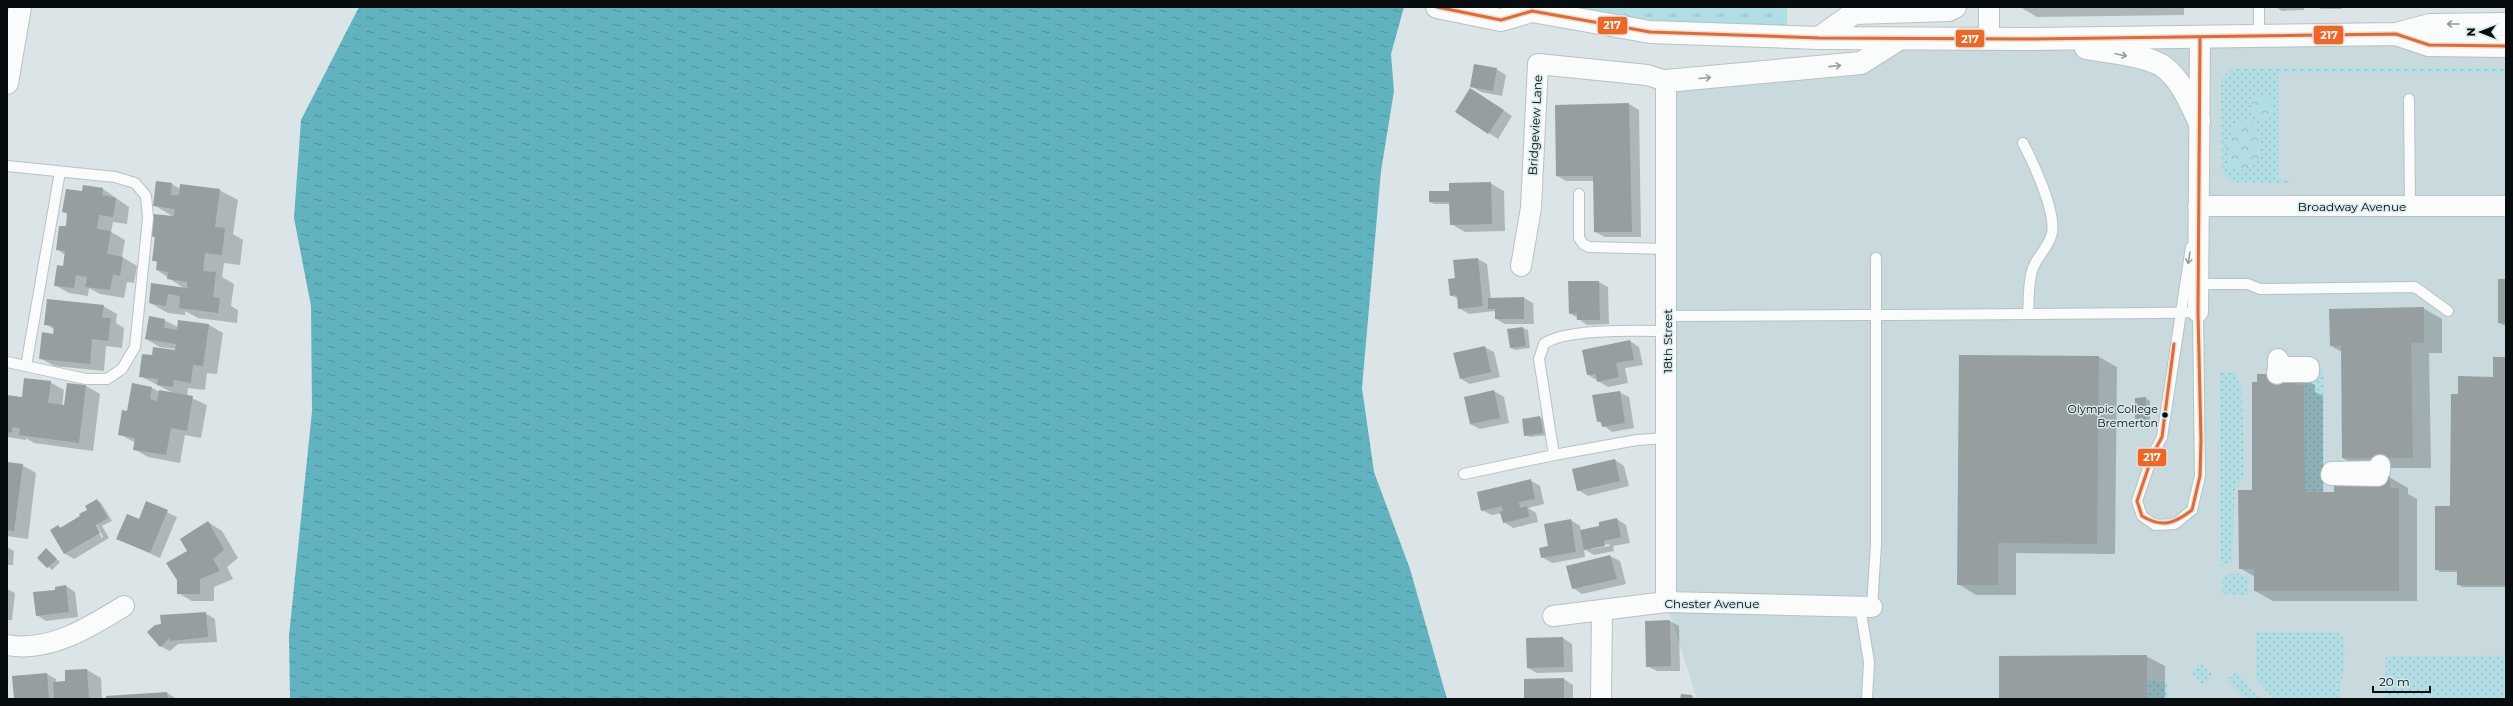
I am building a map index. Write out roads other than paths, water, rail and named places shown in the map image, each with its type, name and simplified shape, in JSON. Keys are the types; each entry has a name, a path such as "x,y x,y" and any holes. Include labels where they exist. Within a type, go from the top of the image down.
{"main road":[{"path":"8,71 20,7"},
{"path":"1438,7 1501,20 1528,9 1650,32 1819,38 2072,39 2396,34 2430,25 2506,24"},
{"path":"1819,38 1854,13 1949,10 1955,7"},
{"path":"2396,34 2429,45 2506,46"},
{"path":"1666,81 1861,63 1899,39"},
{"path":"2072,39 2078,46 2146,60 2163,67 2183,88 2199,121"}],"street":[{"path":"1989,7 1989,39"},
{"path":"2188,312 2198,284 2200,37"},
{"name":"Bridgeview Lane","path":"1521,266 1531,208 1538,64 1647,75 1666,81"},
{"name":"18th Street","path":"1666,81 1666,602"},
{"name":"Broadway Avenue","path":"2198,206 2506,206"},
{"name":"Chester Avenue","path":"1553,616 1666,602 1866,607"},
{"path":"7,645 27,647 59,639 95,624 124,606"},
{"path":"1601,699 1602,611"}],"lane":[{"path":"2259,7 2260,36"},
{"path":"2410,99 2410,206"},
{"path":"2023,143 2035,166 2048,204 2052,232 2045,252 2034,268 2028,314"},
{"path":"7,166 115,177 135,183 146,196 148,218 135,347 122,369 107,379 86,379 7,362"},
{"path":"26,366 60,172"},
{"path":"1579,194 1579,238 1583,244 1589,247 1667,249"},
{"path":"2188,312 2200,476 2192,510 2175,524 2155,525 2142,516 2137,501 2145,475 2162,437 2188,312 2198,206"},
{"path":"1867,699 1868,662 1866,607 1876,544 1876,258"},
{"path":"2198,284 2248,284 2260,289 2415,286 2448,311"},
{"path":"1554,455 1539,359 1544,344 1559,336 1608,332 1667,324 1877,315 2188,312"},
{"path":"1464,474 1554,455 1637,440 1666,438"}],"water":[{"path":"359,7 1404,7 1391,54 1394,91 1381,171 1362,388 1374,472 1410,569 1447,699 290,699 289,636 312,411 311,306 294,218 301,120"}],"place":[{"name":"Olympic College Bremerton","path":"2165,415"}]}
